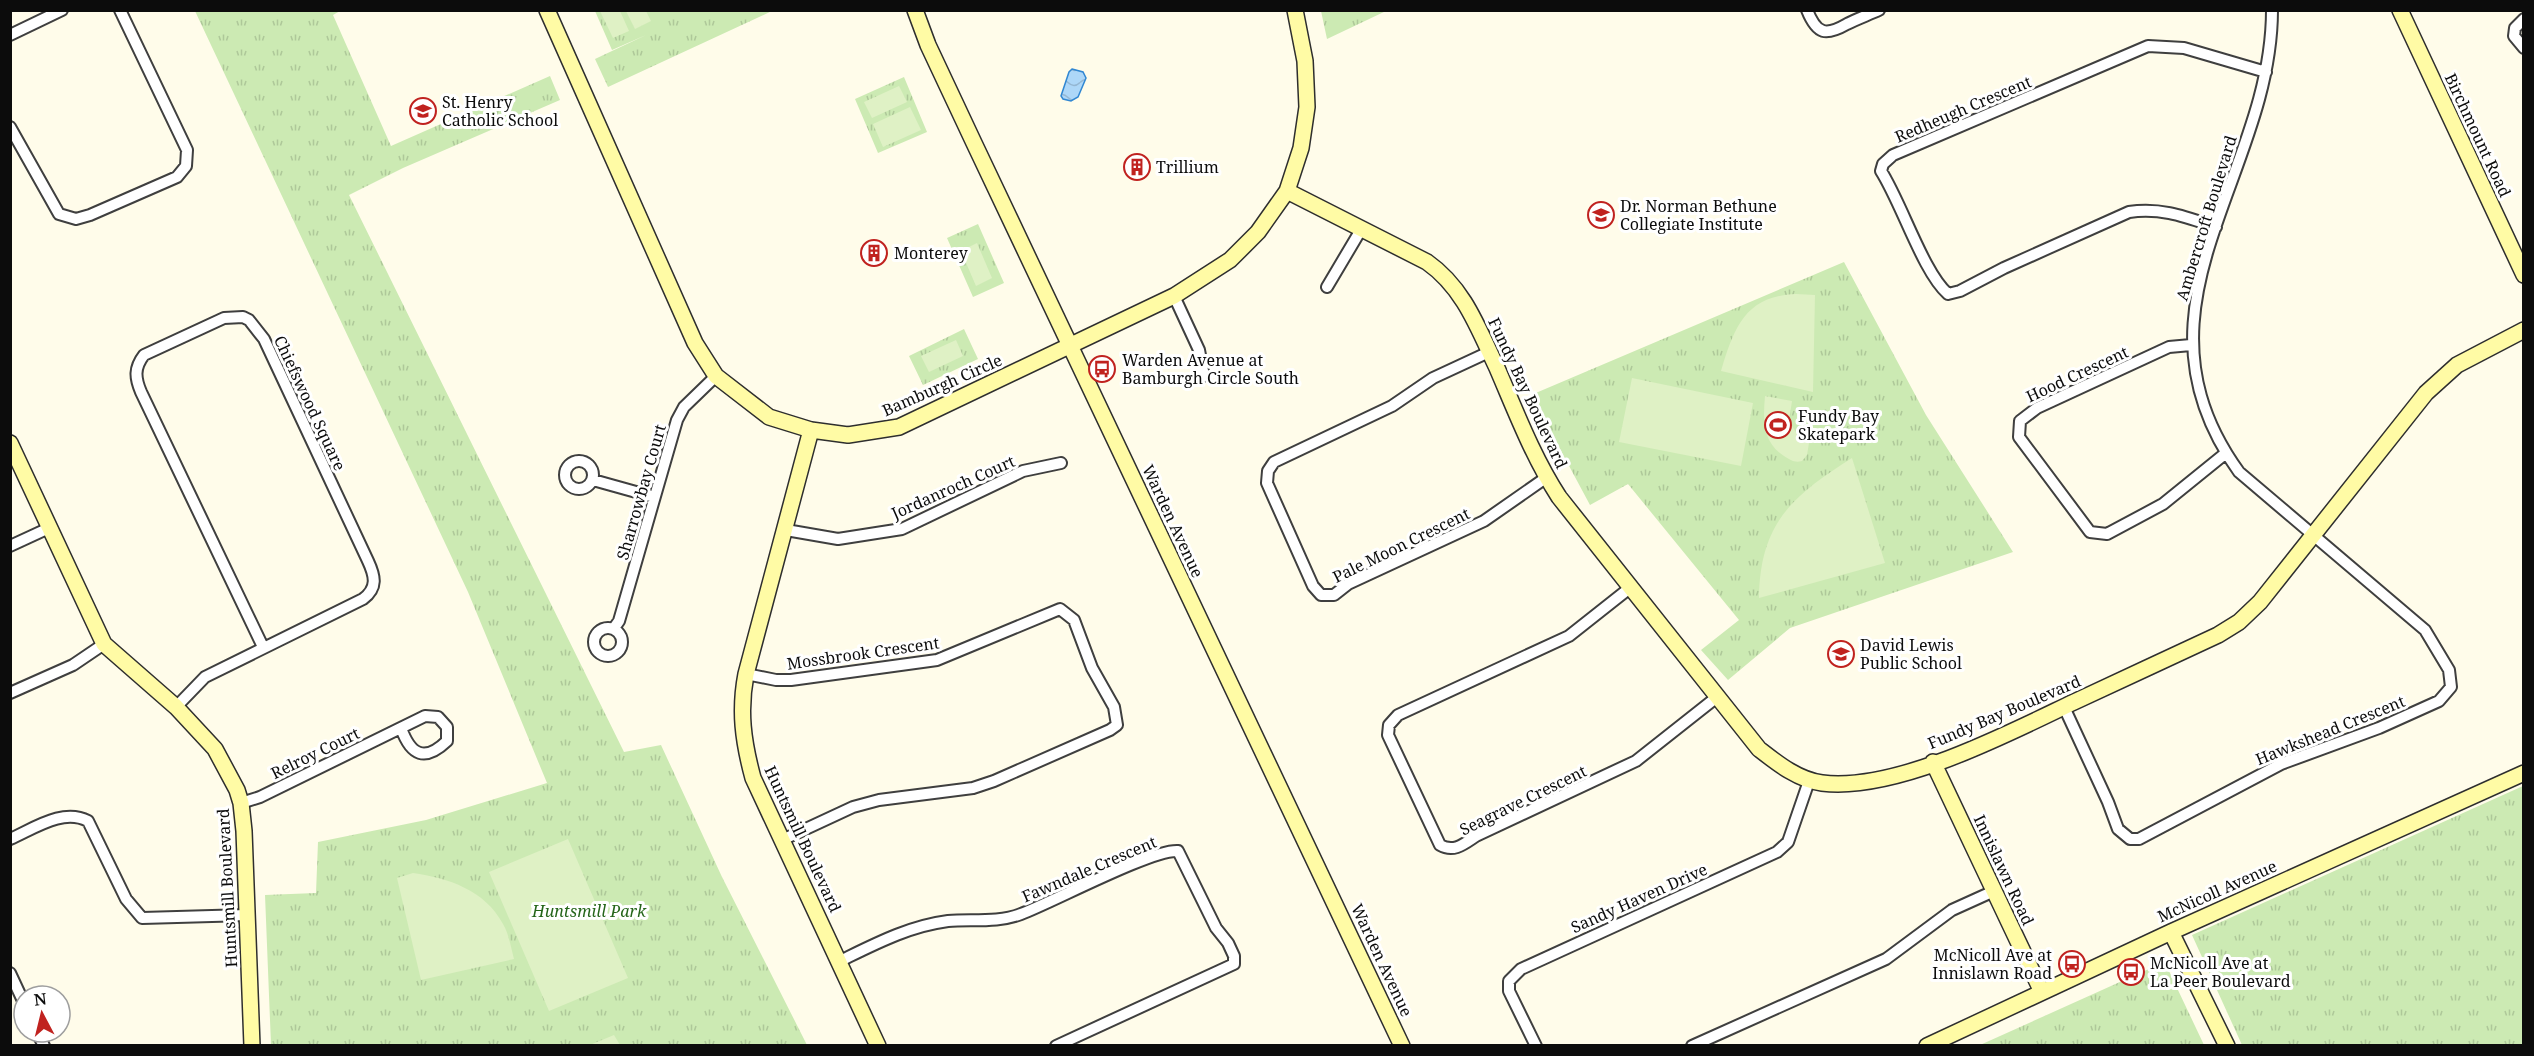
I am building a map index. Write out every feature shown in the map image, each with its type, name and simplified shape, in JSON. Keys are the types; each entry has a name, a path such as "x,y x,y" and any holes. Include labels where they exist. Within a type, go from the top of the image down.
{"street":[{"path":"10,35 62,10"},
{"path":"10,127 47,189 54,206 67,218 76,219 90,215 177,177 186,166 187,150 120,10"},
{"name":"Bamburgh Circle","path":"547,10 695,343 716,376 769,417 811,430 848,435 880,432 899,427 1174,296 1230,260 1258,232 1287,190 1301,148 1307,107 1305,61 1295,10"},
{"name":"Warden Avenue","path":"915,10 928,45 1402,1046"},
{"path":"1808,10 1816,28 1827,33 1837,32 1879,10"},
{"name":"Ambercroft Boulevard","path":"2272,10 2272,44 2266,72 2198,287 2191,345 2201,400 2226,453 2256,489 2313,536"},
{"name":"Birchmount Road","path":"2400,10 2523,275"},
{"path":"2523,19 2515,28 2514,36 2523,48"},
{"name":"Redheugh Crescent","path":"2216,227 2172,212 2149,209 2129,212 2004,268 1960,291 1948,294 1936,283 1899,200 1881,171 1883,164 1893,155 2148,46 2184,48 2266,72"},
{"name":"Fundy Bay Boulevard","path":"1287,190 1427,261 1442,272 1465,300 1547,477 1631,587 1759,749 1778,764 1809,780 1836,784 1869,782 1934,762 1993,740 2218,635 2239,622 2259,602 2433,386 2475,354 2523,330"},
{"path":"1328,287 1362,228"},
{"path":"1174,296 1199,350 1204,376"},
{"name":"Chiefswood Square","path":"176,707 205,677 363,599 372,592 375,576 264,339 249,320 233,316 144,355 138,363 136,373 141,392 262,647"},
{"name":"Hood Crescent","path":"2191,345 2169,347 2037,408 2026,414 2020,421 2019,437 2082,518 2090,532 2097,535 2106,534 2163,504 2226,453"},
{"name":"Pale Moon Crescent","path":"1489,352 1432,378 1392,406 1274,462 1268,471 1267,483 1313,586 1321,595 1334,595 1348,584 1484,521 1547,477"},
{"name":"Sharrowbay Court","path":"614,628 619,621 680,414 716,376"},
{"name":"Huntsmill Boulevard","path":"811,430 746,674 741,700 743,741 753,778 878,1046"},
{"name":"Huntsmill Boulevard","path":"10,443 104,644 176,707 215,749 228,770 242,803 252,1046"},
{"name":"Jordanroch Court","path":"786,530 838,539 902,529 1023,471 1060,463"},
{"path":"592,480 654,497"},
{"path":"10,546 49,528"},
{"name":"Hawkshead Crescent","path":"2064,707 2118,829 2130,839 2139,839 2281,764 2389,724 2446,696 2452,678 2425,630 2313,536"},
{"name":"Seagrave Crescent","path":"1631,587 1569,636 1398,715 1389,725 1388,735 1395,752 1440,846 1453,849 1461,846 1476,836 1620,770 1656,748 1717,696"},
{"name":"Mossbrook Crescent","path":"746,674 776,680 791,680 937,660 1060,609 1074,620 1092,668 1114,708 1117,725 1110,730 994,782 973,788 879,800 852,807 782,840"},
{"path":"10,693 73,665 104,644"},
{"name":"Relroy Court","path":"242,803 260,797 425,716 438,717 447,727 447,741 435,752 420,754 408,747 401,728"},
{"name":"Innislawn Road","path":"1934,762 2042,992"},
{"name":"McNicoll Avenue","path":"1927,1046 2171,932 2523,773"},
{"name":"Sandy Haven Drive","path":"1536,1046 1509,991 1509,981 1521,969 1777,852 1788,842 1809,780"},
{"path":"10,839 65,815 77,815 88,821 126,899 142,918 247,915"},
{"name":"Fawndale Crescent","path":"840,961 915,927 948,921 1017,916 1147,858 1170,850 1178,851 1216,928 1228,943 1234,956 1234,964 1056,1046"},
{"path":"1692,1046 1886,959 1952,910 1994,891"},
{"path":"2171,932 2227,1046"}],"green space":[{"path":"1321,10 1386,11 1327,39"},
{"name":"Huntsmill Park","path":"195,11 340,11 333,15 391,146 550,76 560,100 403,168 349,195 624,752 661,745 722,877 807,1045 271,1045 265,895 316,893 318,842 426,820 547,783 468,592"},
{"path":"595,11 772,11 608,87 595,59 646,35 612,50"},
{"path":"600,11 620,11 629,31 613,38"},
{"path":"626,11 646,11 651,21 635,29"},
{"path":"904,77 927,132 878,153 855,99"},
{"path":"899,86 907,102 872,118 864,102"},
{"path":"910,107 921,130 883,147 873,124"},
{"path":"978,224 1004,283 973,297 947,238"},
{"path":"977,243 992,278 976,286 961,251"},
{"path":"1844,262 1926,415 2013,552 1790,628 1728,680 1701,650 1739,620 1628,484 1590,505 1531,395"},
{"path":"1796,294 1815,295 1813,392 1721,371 1731,341 1744,317 1765,301"},
{"path":"964,329 978,359 923,385 909,356"},
{"path":"956,340 963,356 929,372 921,356"},
{"path":"1632,378 1753,403 1741,466 1619,442"},
{"name":"Fundy Bay Skatepark","path":"1765,396 1792,401 1789,421 1797,434 1809,443 1807,455 1802,461 1789,459 1771,444 1764,421"},
{"path":"1852,458 1885,563 1759,598 1766,550 1783,514 1812,485"},
{"path":"2523,786 2523,1045 2242,1045 2192,935"},
{"path":"568,839 628,978 549,1011 489,872"},
{"path":"413,873 452,882 476,894 486,902 505,928 514,959 421,980 397,878"},
{"path":"2162,963 2169,971 2204,1045 1980,1045"},
{"path":"614,1035 620,1045 590,1045"}],"water":[{"path":"1072,69 1083,72 1086,78 1078,97 1071,101 1061,96"}],"place":[{"name":"St. Henry Catholic School","path":"423,111"},
{"name":"Trillium","path":"1137,167"},
{"name":"Dr. Norman Bethune Collegiate Institute","path":"1601,215"},
{"name":"Monterey","path":"874,253"},
{"name":"Warden Avenue at Bamburgh Circle South","path":"1102,369"},
{"name":"Fundy Bay Skatepark","path":"1778,425"},
{"name":"David Lewis Public School","path":"1841,654"},
{"name":"McNicoll Ave at Innislawn Road","path":"2072,964"},
{"name":"McNicoll Ave at La Peer Boulevard","path":"2131,972"}]}
